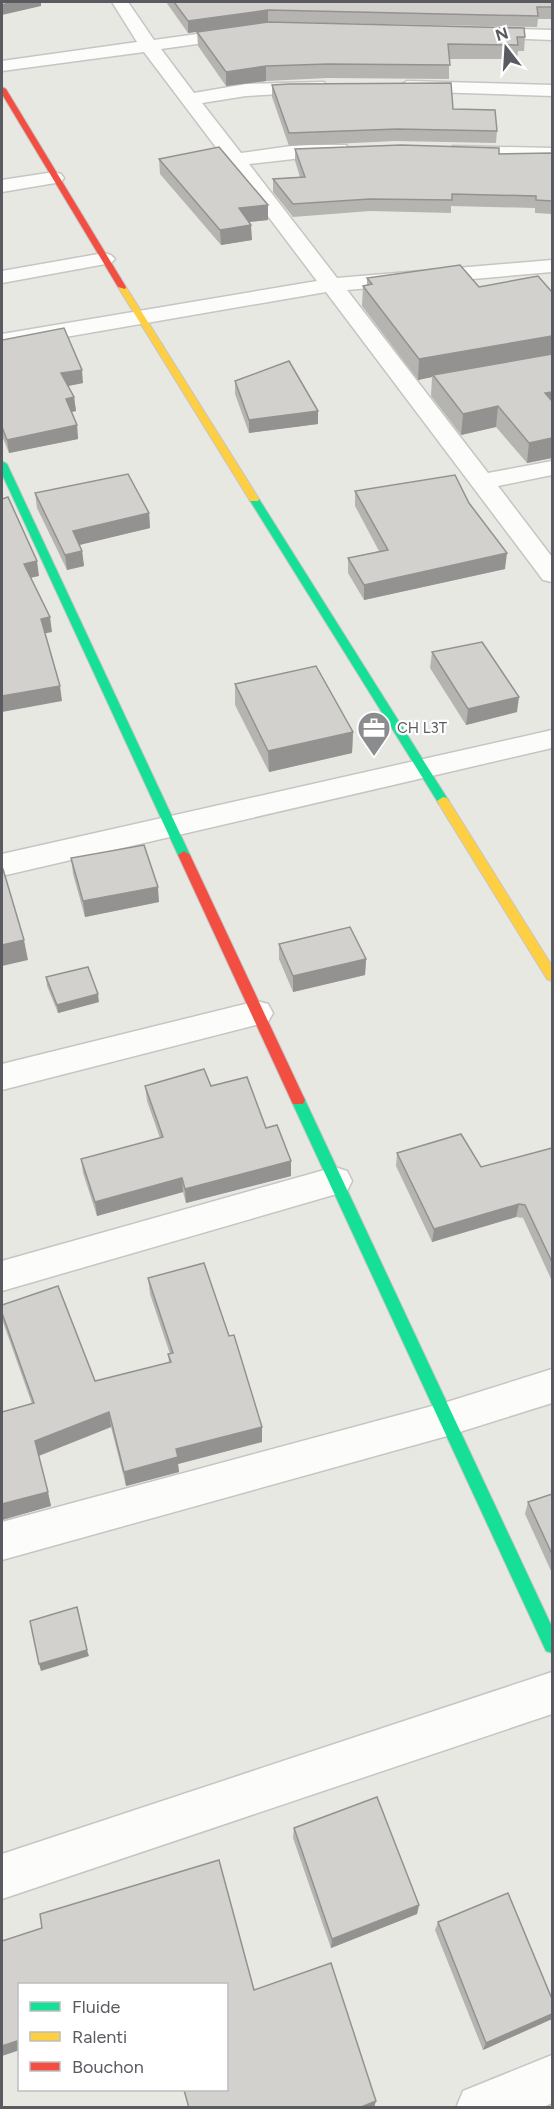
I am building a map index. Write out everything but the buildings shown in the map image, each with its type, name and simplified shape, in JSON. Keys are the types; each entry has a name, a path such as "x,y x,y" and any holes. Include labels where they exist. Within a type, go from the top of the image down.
{"street":[{"path":"120,2 149,46 552,574"},
{"path":"2,66 256,31"},
{"path":"458,33 552,35"},
{"path":"190,99 246,90 331,85"},
{"path":"389,86 552,91"},
{"path":"2,89 104,259 552,976"},
{"path":"236,160 298,151 358,149"},
{"path":"438,151 552,154"},
{"path":"2,186 54,178"},
{"path":"2,277 104,259"},
{"path":"2,341 332,285 552,266"},
{"path":"412,390 436,386"},
{"path":"2,464 552,1645"},
{"path":"482,482 552,468"},
{"path":"2,865 552,739"},
{"path":"2,1077 257,1013"},
{"path":"2,1276 335,1181"},
{"path":"2,1541 447,1419 552,1386"},
{"path":"2,1877 552,1693"},
{"path":"480,2108 552,2079"}],"traffic: fast":[{"path":"2,464 184,855"},
{"path":"254,499 443,801"},
{"path":"298,1100 552,1645"}],"traffic: slow":[{"path":"122,287 254,499"},
{"path":"443,801 552,976"}],"traffic: jam":[{"path":"2,89 122,287"},
{"path":"184,855 298,1100"}],"place":[{"name":"CH L3T","path":"374,757"}]}
